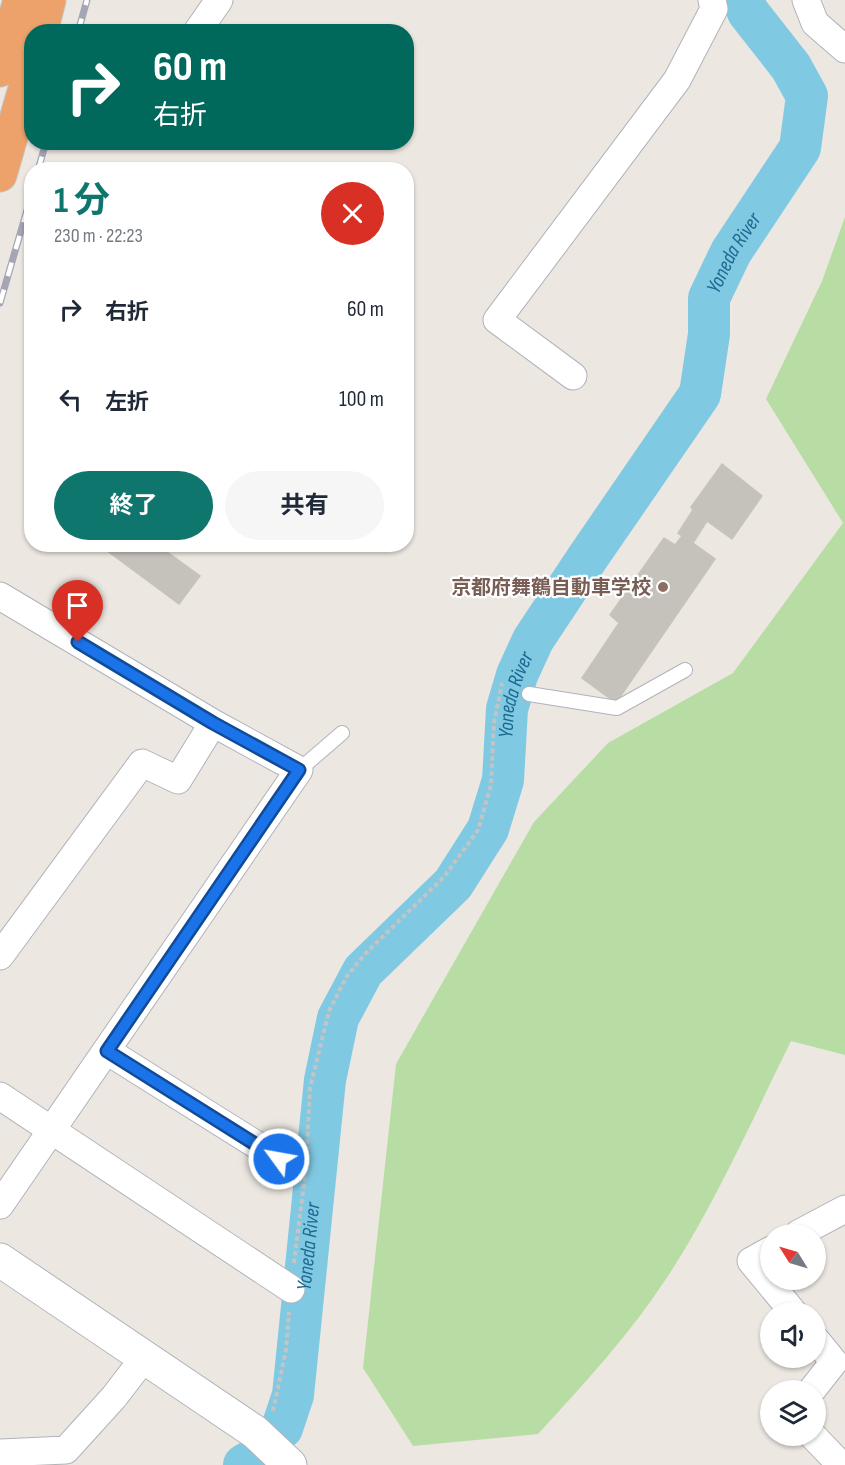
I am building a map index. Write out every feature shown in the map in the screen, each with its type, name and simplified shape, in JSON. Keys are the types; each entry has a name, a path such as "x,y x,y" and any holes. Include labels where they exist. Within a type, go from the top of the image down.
{"highway":[{"path":"0,175 9,58 20,0"},
{"path":"43,24 50,0"}],"street":[{"path":"202,24 219,0"},
{"path":"573,376 497,320 677,80 714,9 712,0"},
{"path":"806,0 815,23 845,49"},
{"path":"0,596 213,723 299,770 0,1205"},
{"path":"0,956 142,763 178,780 213,723"},
{"path":"107,1051 279,1159"},
{"path":"0,1096 291,1289"},
{"path":"817,1224 845,1209"},
{"path":"760,1256 751,1261 760,1272"},
{"path":"0,1260 255,1432 291,1465"},
{"path":"775,1290 785,1302"},
{"path":"820,1380 834,1362 826,1352"},
{"path":"6,1447 66,1450 114,1397 144,1358"},
{"path":"823,1446 841,1465"}],"lane":[{"path":"529,694 617,708 686,670"},
{"path":"299,770 342,733"}],"path":[{"path":"255,1432 273,1414 286,1350 306,1167 310,1088 329,1011 347,976 365,954 444,877 478,830 491,785 494,723 502,682"}],"green space":[{"path":"845,217 845,1055 791,1041 718,1190 668,1276 623,1338 538,1434 413,1446 363,1368 396,1064 534,822 608,743 733,673 843,523 766,399 822,281"}],"building":[{"name":"京都府舞鶴自動車学校","path":"722,464 762,496 732,539 707,521 693,543 715,559 616,703 582,678 619,623 610,615 664,538 675,545 682,536 678,533 693,510 691,507"},
{"path":"109,552 167,552 200,576 179,604"}],"waterway":[{"name":"Yoneda River","path":"282,1428 293,1395 325,1080 338,1018 363,971 453,884 488,829 503,780 507,709 517,675 533,640 700,394 709,334 709,298 731,252 800,148 807,96 791,67 748,12 743,0"},
{"name":"Yoneda River","path":"244,1465 249,1462"}],"railway":[{"path":"80,24 87,0"},
{"path":"40,162 44,150"},
{"path":"0,303 24,220"}],"place":[{"name":"京都府舞鶴自動車学校","path":"663,587"}],"route":[{"path":"78,642 213,723 299,770 107,1051 279,1159"}]}
